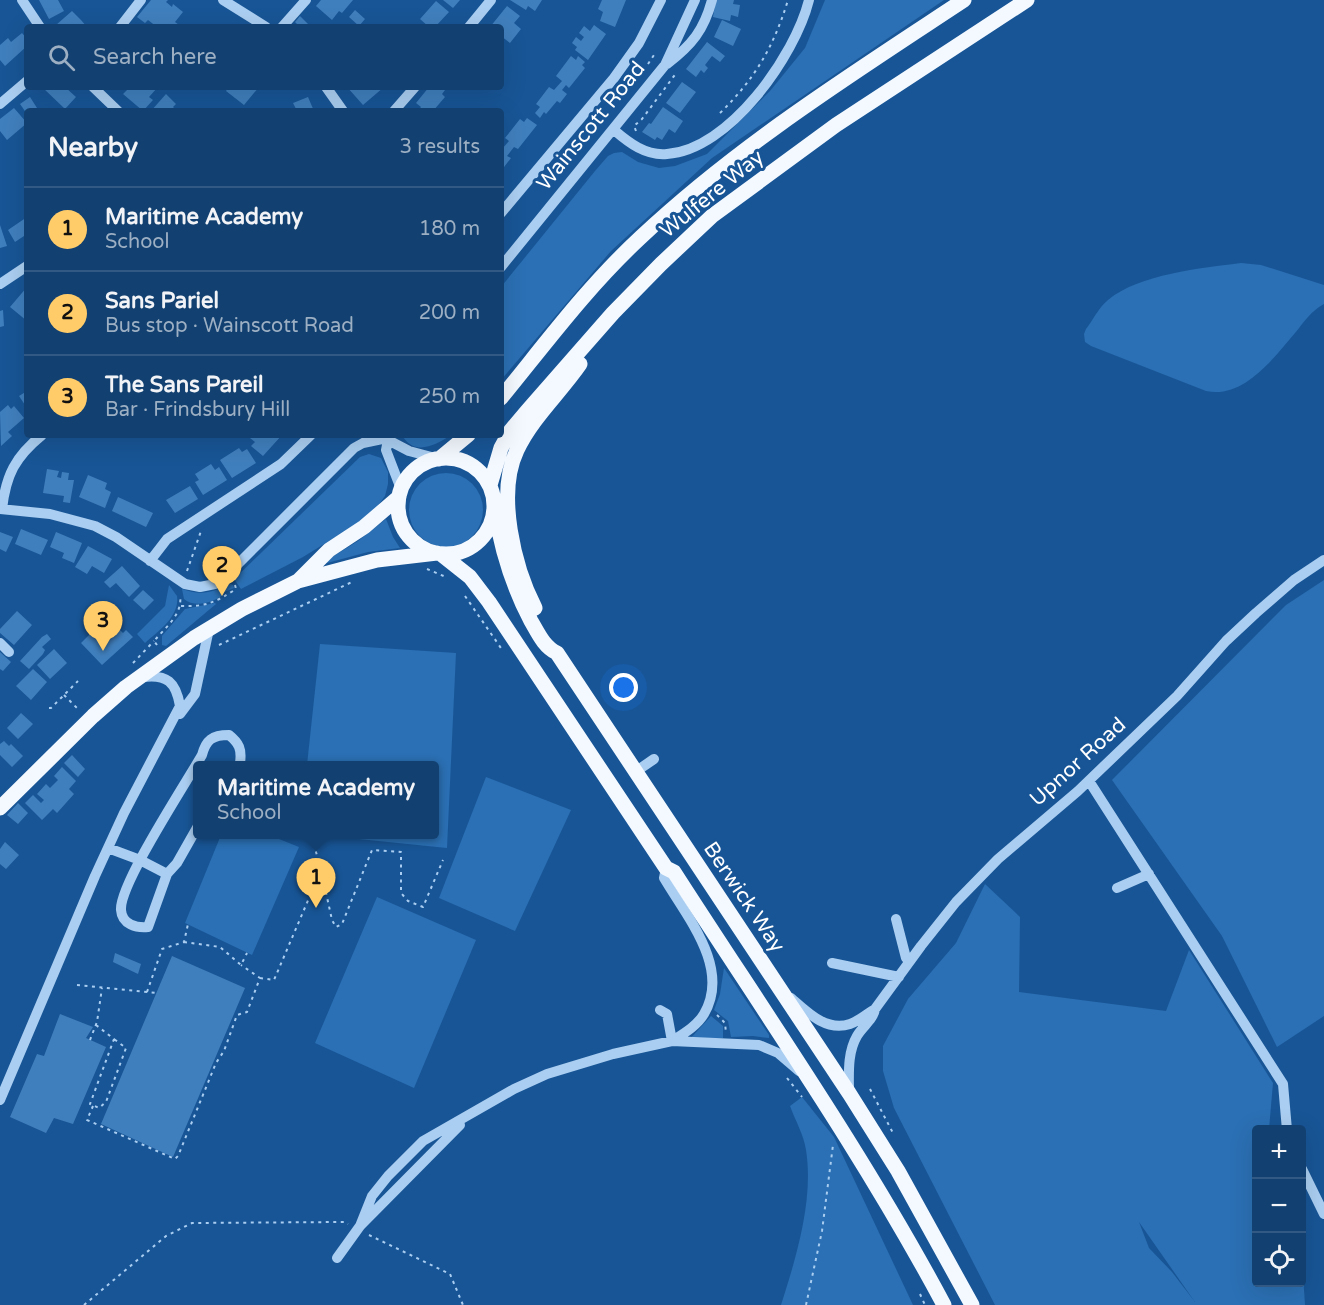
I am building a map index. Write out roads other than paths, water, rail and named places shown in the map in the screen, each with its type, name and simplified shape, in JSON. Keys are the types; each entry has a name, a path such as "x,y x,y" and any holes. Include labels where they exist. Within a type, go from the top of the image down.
{"main road":[{"name":"Wulfere Way","path":"504,394 595,283 641,236 690,193 780,123 964,0"},
{"name":"Wulfere Way","path":"490,485 501,448 511,430 613,313 712,216 836,125 1027,0"},
{"path":"557,654 556,647 533,603 521,573 508,501 510,473 516,452 527,432 574,373 613,313"},
{"path":"439,459 464,438"},
{"path":"0,808 134,673 242,609 298,581 377,560 463,551 477,543 491,525 495,509 490,485 480,472 466,462 456,459 439,459 426,462 414,470 400,493 364,527 329,550 298,581"},
{"path":"400,493 399,515 408,535 421,547 439,554 470,577 489,602 666,868 674,872 868,1172 944,1305"},
{"name":"Berwick Way","path":"495,509 499,541 510,577 539,635 550,650 557,654 849,1093 898,1171 972,1305"},
{"path":"926,1271 939,1305"}],"street":[{"path":"22,0 37,24"},
{"path":"122,24 141,0"},
{"path":"223,0 261,24"},
{"path":"285,24 306,0"},
{"path":"471,24 491,0"},
{"path":"504,209 614,78 639,43 661,0"},
{"name":"Wainscott Road","path":"504,263 665,65 695,0"},
{"path":"665,65 686,50 704,25 712,0"},
{"path":"614,130 631,144 653,153 665,155 696,148 720,132 749,105 775,72 800,29 809,0"},
{"path":"0,104 24,84"},
{"path":"96,90 115,108"},
{"path":"328,90 342,108"},
{"path":"397,108 412,90"},
{"path":"0,284 24,268"},
{"path":"39,438 15,463 5,487 1,509 50,514 90,524 110,534 182,584 200,587 220,581 354,448 363,443 388,438 409,451 439,459"},
{"path":"150,561 167,539 280,464 308,438"},
{"path":"388,438 386,450 392,461 400,493"},
{"name":"Upnor Road","path":"849,1093 853,1044 858,1034 874,1016 875,1009 956,902 991,866 1089,781 1178,696 1227,641 1256,613 1294,580 1324,560"},
{"path":"168,732 195,694 209,629"},
{"path":"0,643 9,652"},
{"path":"0,1100 108,848 180,706 178,694 169,681 158,675 134,673"},
{"path":"198,761 205,744 211,738 228,735 238,743 240,761"},
{"path":"635,772 654,759"},
{"path":"193,769 140,860 122,899 121,912 126,921 137,928 148,927 167,874 177,863 193,835"},
{"path":"1089,781 1283,1084 1287,1125"},
{"path":"108,848 140,860 167,874"},
{"path":"666,868 664,878 701,940 713,972 714,984 703,1015 697,1023 672,1041"},
{"path":"1117,888 1149,874"},
{"path":"896,919 903,951 906,958 911,960"},
{"path":"832,963 899,977"},
{"path":"776,983 811,1016 825,1023 850,1024 875,1009"},
{"path":"660,1010 667,1014 672,1041"},
{"path":"338,1258 360,1226 466,1118 514,1089 547,1074 613,1054 672,1041 759,1045 778,1053 806,1076"},
{"path":"1306,1177 1324,1214"}],"place":[{"name":"Sans Pariel","path":"222,596"},
{"name":"The Sans Pareil","path":"103,651"},
{"name":"Maritime Academy","path":"316,908"}]}
